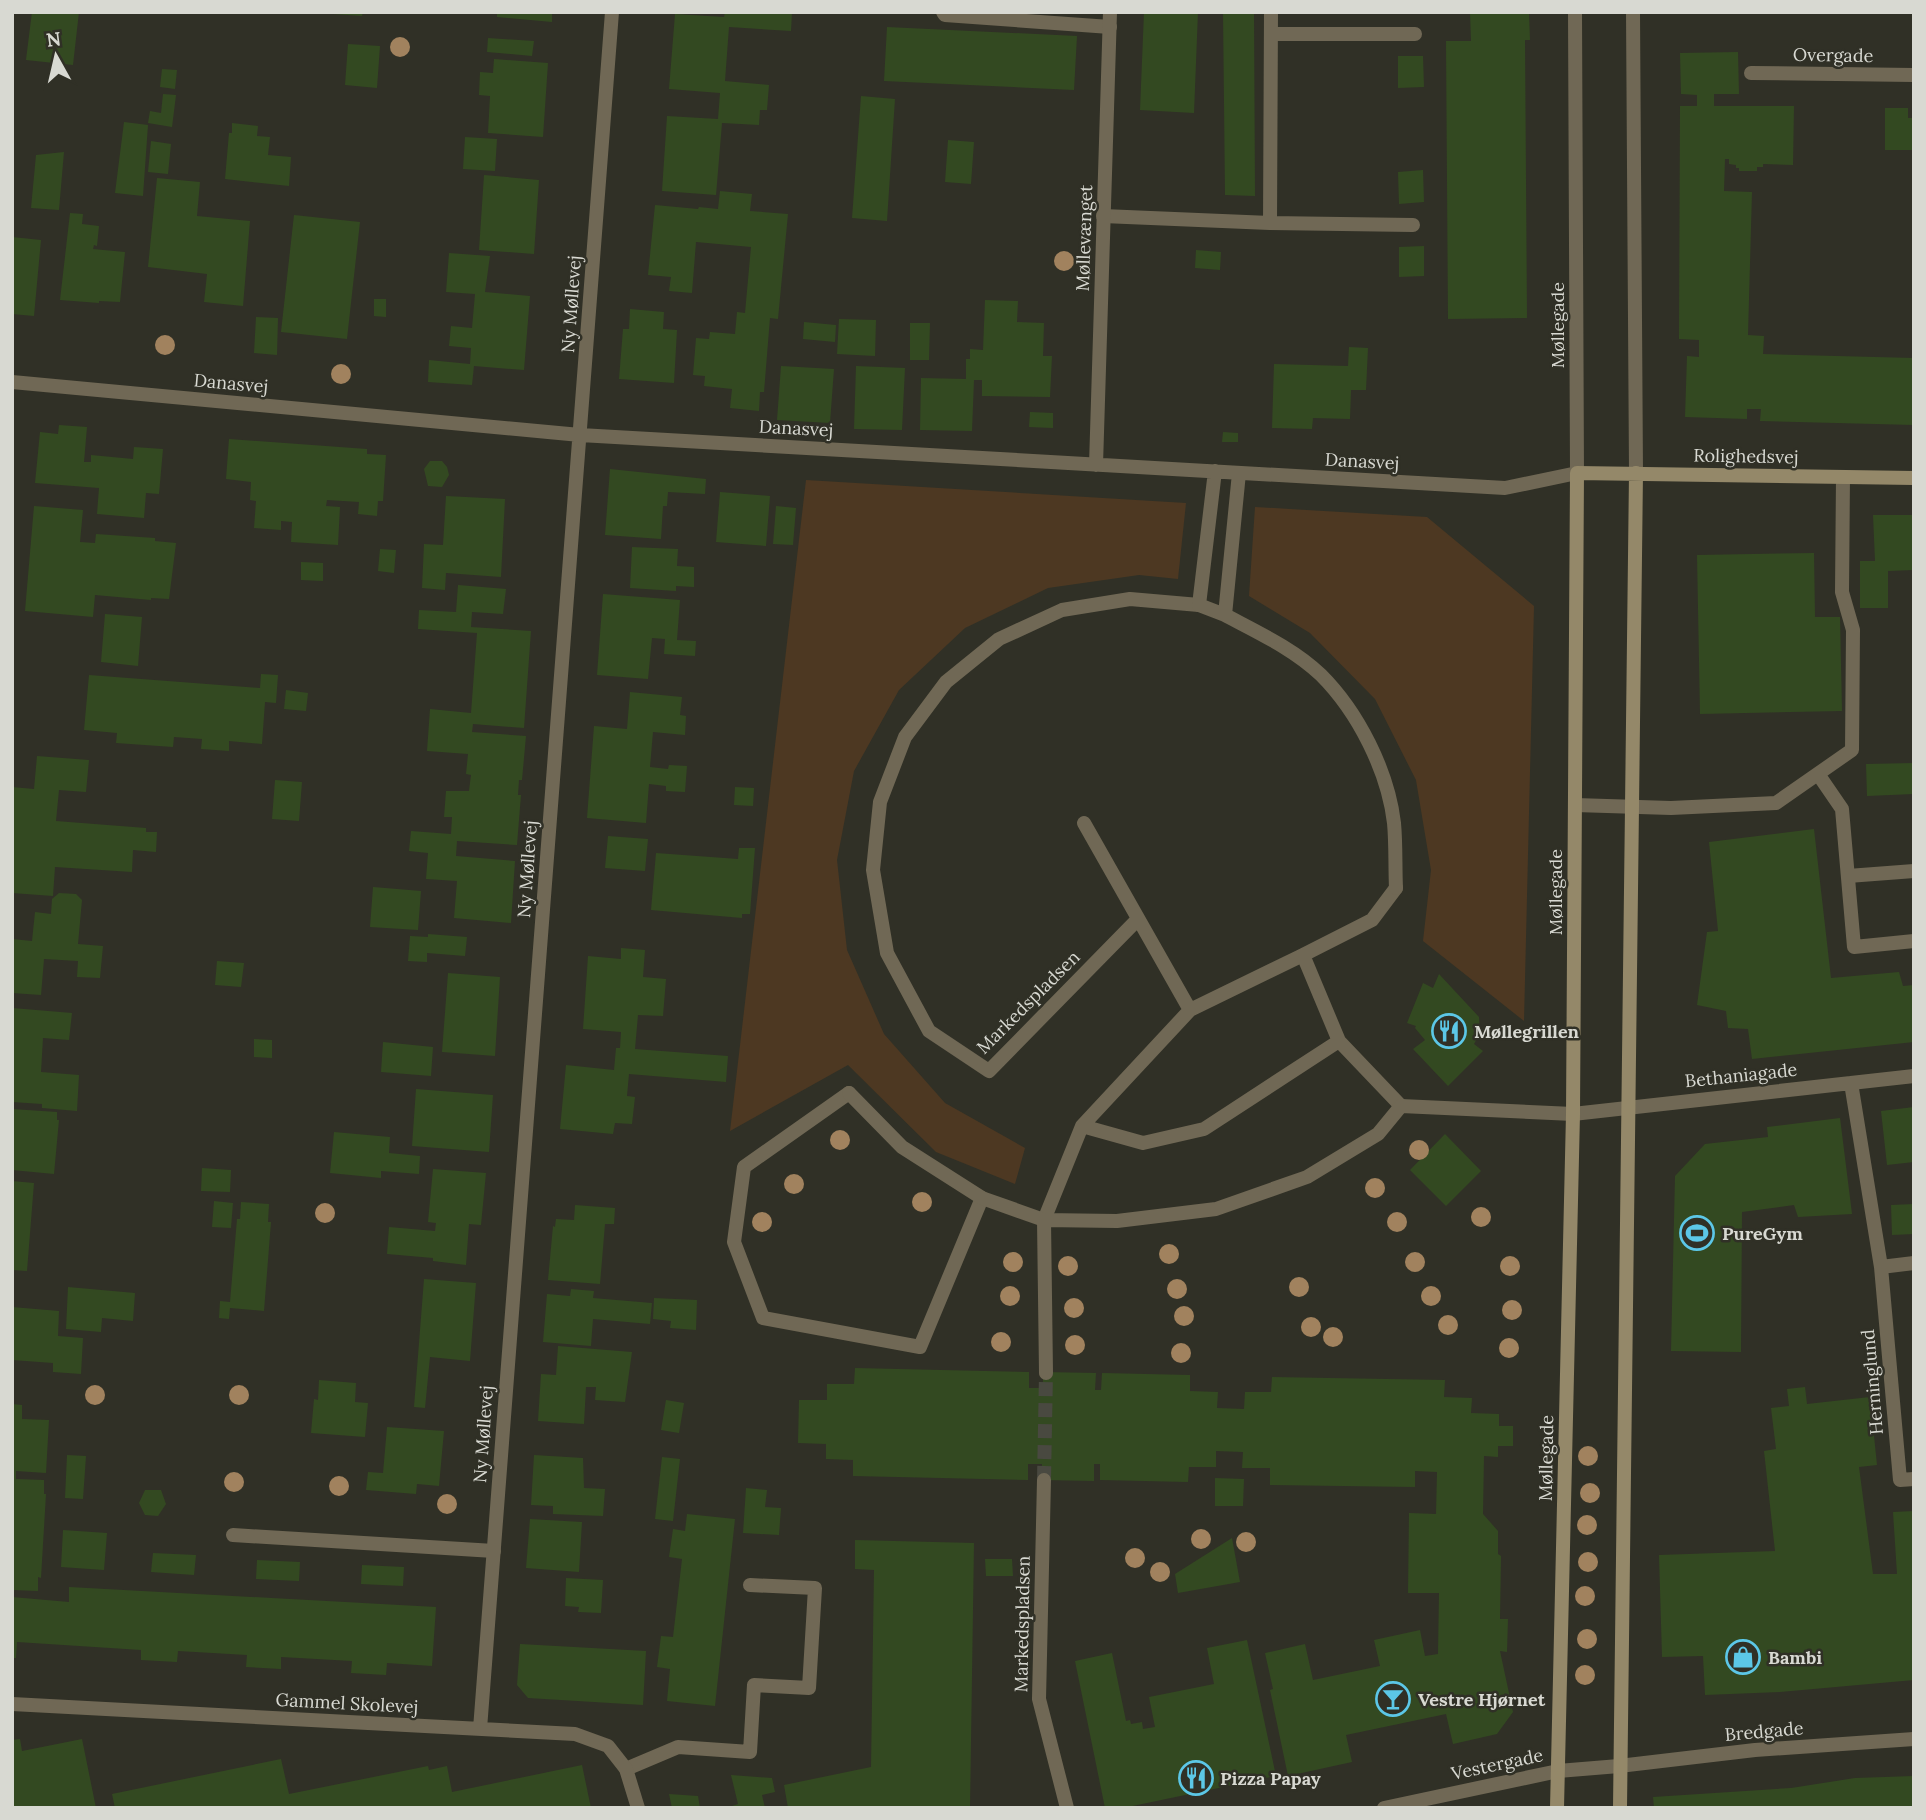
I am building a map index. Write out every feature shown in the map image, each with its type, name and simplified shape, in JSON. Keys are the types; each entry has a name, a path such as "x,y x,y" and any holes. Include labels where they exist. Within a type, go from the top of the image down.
{"main road":[{"name":"Rolighedsvej","path":"1577,473 1914,478"},
{"name":"Møllegade","path":"1557,1808 1573,1114 1577,473"},
{"path":"1619,1808 1636,473"}],"street":[{"name":"Ny Møllevej","path":"480,1729 612,12"},
{"path":"943,12 945,15 1110,27"},
{"name":"Møllevænget","path":"1096,465 1111,12"},
{"path":"1270,223 1271,12"},
{"name":"Møllegade","path":"1576,12 1577,473"},
{"path":"1633,12 1636,473"},
{"path":"1271,34 1415,34"},
{"name":"Overgade","path":"1751,73 1914,75"},
{"path":"1103,216 1270,223 1413,225"},
{"name":"Danasvej","path":"12,382 580,435 1505,488 1577,473"},
{"path":"1046,1373 1044,1220 1082,1126 1190,1010 1372,920 1396,888 1394,822 1384,775 1362,727 1321,675 1277,643 1225,615 1199,605 1215,471"},
{"path":"1225,615 1239,473"},
{"path":"1575,805 1633,807 1776,803 1852,750 1853,629 1842,592 1843,477"},
{"name":"Markedspladsen","path":"1138,919 989,1071 929,1031 887,953 873,870 880,802 905,737 946,682 999,639 1062,610 1103,603 1130,599 1199,605"},
{"path":"1818,774 1842,809 1854,947 1914,941"},
{"path":"1084,822 1190,1010"},
{"path":"1848,877 1914,870"},
{"path":"1303,955 1339,1041 1401,1107 1573,1114"},
{"path":"1082,1126 1143,1143 1204,1129 1339,1041"},
{"name":"Bethaniagade","path":"1573,1114 1914,1076"},
{"name":"Herninglund","path":"1851,1083 1881,1267 1900,1480 1914,1479"},
{"path":"982,1198 920,1347 763,1318 734,1242 744,1167 849,1093 902,1147 982,1198 1044,1220 1117,1221 1216,1209 1307,1177 1378,1134 1401,1107"},
{"path":"1881,1267 1914,1263"},
{"name":"Markedspladsen","path":"1044,1480 1039,1699 1067,1808"},
{"path":"233,1535 494,1551"},
{"path":"626,1769 678,1748 750,1752 754,1685 809,1688 815,1588 750,1585"},
{"name":"Gammel Skolevej","path":"12,1704 575,1734 608,1746 626,1769 638,1808"},
{"name":"Bredgade","path":"1619,1766 1755,1749 1914,1739"},
{"name":"Vestergade","path":"1384,1808 1558,1771 1619,1766"}],"shaded area":[{"path":"806,480 1186,503 1178,579 1139,575 1048,588 965,628 899,690 854,771 837,860 847,950 884,1034 945,1103 1025,1148 1015,1184 936,1152 848,1065 730,1131"},
{"path":"1255,507 1427,517 1534,606 1524,1021 1423,941 1431,870 1416,780 1375,699 1310,633 1249,596"}],"building":[{"path":"32,12 79,12 73,65 26,60"},
{"path":"333,12 363,12 362,16"},
{"path":"497,12 552,12 552,22 497,17"},
{"path":"725,12 792,12 791,31 729,27 725,81 769,85 767,110 760,110 759,125 722,123 716,195 662,191 667,116 718,119 720,93 669,89 675,14 724,17"},
{"path":"1144,12 1198,12 1194,113 1140,110"},
{"path":"1223,12 1254,12 1255,196 1225,195"},
{"path":"1470,12 1529,12 1530,40 1525,40 1527,318 1448,319 1446,41 1471,41"},
{"path":"887,27 1077,36 1074,90 884,81"},
{"path":"488,38 534,41 532,56 487,52"},
{"path":"348,44 380,46 377,88 345,85"},
{"path":"1738,52 1739,94 1714,94 1714,106 1794,106 1793,165 1763,164 1763,167 1757,167 1757,171 1739,171 1736,165 1729,164 1729,159 1725,159 1724,191 1752,192 1748,335 1764,336 1763,354 1914,358 1914,425 1760,421 1761,409 1747,409 1747,419 1685,417 1687,356 1699,357 1699,340 1679,339 1680,106 1697,106 1697,95 1681,94 1680,53"},
{"path":"1398,56 1423,56 1424,87 1398,88"},
{"path":"494,59 548,63 543,137 488,133 490,96 479,95 480,72 493,73"},
{"path":"162,69 177,70 175,89 160,87"},
{"path":"163,94 176,95 172,127 148,123 150,111 161,113"},
{"path":"861,96 895,99 887,221 852,218"},
{"path":"1885,108 1908,108 1908,118 1914,118 1914,150 1885,150"},
{"path":"124,122 148,125 143,196 115,193"},
{"path":"232,123 258,126 257,136 270,137 268,155 291,157 289,186 225,179"},
{"path":"465,137 497,139 495,171 463,169"},
{"path":"948,140 974,142 971,184 945,182"},
{"path":"151,141 171,144 168,174 148,172"},
{"path":"64,152 59,210 31,208 36,155"},
{"path":"1423,170 1424,202 1399,204 1398,172"},
{"path":"484,175 539,180 534,254 479,250"},
{"path":"157,178 200,182 197,216 250,221 243,306 204,302 207,274 148,267"},
{"path":"720,191 752,194 750,211 788,214 778,319 770,318 764,392 760,392 759,411 730,408 732,389 704,386 705,376 693,375 696,338 709,339 710,332 735,334 737,312 745,313 751,247 696,242 692,293 669,291 671,277 648,275 655,205 718,209"},
{"path":"70,213 83,214 82,224 99,226 97,246 94,245 93,249 125,252 120,302 60,300"},
{"path":"294,215 360,222 347,339 281,332"},
{"path":"12,237 41,240 34,316 12,314"},
{"path":"1424,246 1424,276 1399,277 1399,247"},
{"path":"1196,250 1221,252 1220,270 1195,268"},
{"path":"449,253 490,256 485,292 530,296 524,370 474,366 472,385 428,382 429,360 470,364 471,348 449,346 451,326 472,328 475,294 446,292"},
{"path":"374,299 386,299 386,317 374,316"},
{"path":"985,300 1018,301 1017,322 1044,323 1043,356 1052,356 1050,397 982,396 982,380 974,380 972,431 920,430 921,378 966,379 966,359 970,359 970,349 983,350"},
{"path":"630,309 664,312 663,329 677,330 674,383 619,379 623,329 629,329"},
{"path":"256,317 278,318 277,355 254,353"},
{"path":"839,319 876,320 875,356 837,354"},
{"path":"804,322 836,325 835,342 803,339"},
{"path":"910,323 930,323 929,360 910,360"},
{"path":"1349,347 1368,348 1366,390 1351,390 1350,419 1313,418 1312,429 1272,428 1274,364 1348,366"},
{"path":"781,366 834,369 830,423 777,420"},
{"path":"856,366 905,368 902,430 854,429"},
{"path":"1030,412 1053,413 1053,428 1029,427"},
{"path":"59,425 87,427 84,462 91,462 91,455 133,459 134,447 163,449 159,494 146,493 144,518 97,514 99,488 35,483 40,432 58,434"},
{"path":"1223,432 1238,433 1238,442 1222,442"},
{"path":"229,439 367,449 367,454 386,455 383,501 378,501 377,516 358,514 359,502 327,500 326,506 340,507 338,545 291,542 292,522 281,521 281,530 254,528 256,501 250,500 251,482 226,479"},
{"path":"430,461 442,461 447,467 449,475 442,487 428,486 424,469"},
{"path":"610,469 706,479 705,494 668,492 667,506 663,506 661,539 605,535"},
{"path":"720,492 770,496 766,546 716,542"},
{"path":"446,496 505,499 501,577 446,573 445,590 422,588 424,544 443,545"},
{"path":"34,506 83,510 80,542 95,543 96,534 155,538 155,541 176,543 169,599 95,595 93,617 25,611"},
{"path":"776,506 796,508 793,545 773,544"},
{"path":"1873,515 1914,515 1914,570 1888,571 1888,608 1860,608 1860,561 1875,561"},
{"path":"632,547 678,549 677,566 694,567 694,587 676,586 676,591 630,588"},
{"path":"380,549 396,550 394,573 378,571"},
{"path":"1814,553 1815,617 1840,617 1842,711 1700,714 1697,555"},
{"path":"301,562 323,563 323,581 301,580"},
{"path":"458,585 506,589 503,614 472,612 471,627 531,631 524,728 473,724 472,732 526,736 522,780 519,780 518,795 521,795 517,845 457,841 456,856 515,861 511,923 454,918 457,881 426,879 428,853 409,851 411,831 451,834 452,817 444,817 446,791 469,791 471,775 466,774 468,754 427,751 430,709 471,713 477,633 418,629 419,610 456,612"},
{"path":"603,594 680,600 677,640 696,641 695,656 664,654 665,639 652,638 648,679 597,675"},
{"path":"105,614 142,617 138,666 101,662"},
{"path":"261,674 278,675 276,703 265,702 262,744 229,741 229,751 201,749 202,739 174,737 173,747 116,743 117,733 84,730 89,675 260,688"},
{"path":"286,690 308,693 306,711 284,709"},
{"path":"630,692 682,697 680,715 686,716 685,735 653,732 650,767 668,769 669,765 687,766 685,792 666,791 666,786 649,784 646,823 587,818 594,726 627,729"},
{"path":"37,756 89,760 86,792 59,790 56,821 146,828 146,832 157,832 156,852 133,850 132,872 55,867 53,896 12,893 12,787 34,789"},
{"path":"1914,763 1914,794 1867,796 1866,764"},
{"path":"275,780 302,782 299,821 272,819"},
{"path":"735,787 754,788 753,806 734,805"},
{"path":"1814,829 1831,978 1899,972 1903,986 1914,985 1914,1042 1752,1059 1748,1029 1728,1028 1726,1011 1697,1005 1707,932 1718,931 1709,842"},
{"path":"608,836 648,839 645,871 605,868"},
{"path":"739,848 755,848 750,914 742,914 742,918 651,910 656,853 738,859"},
{"path":"373,887 421,891 418,930 370,927"},
{"path":"59,893 76,894 82,900 78,944 103,946 100,978 77,977 78,961 44,959 41,995 12,993 12,939 32,941 35,912 51,914 52,899"},
{"path":"428,934 467,937 465,956 427,953 427,962 408,961 410,936 428,937"},
{"path":"621,948 645,950 643,977 666,979 663,1016 638,1015 635,1049 728,1056 726,1082 629,1074 627,1096 635,1097 632,1124 615,1123 613,1134 560,1129 566,1065 614,1070 621,1032 583,1029 588,956 621,959"},
{"path":"217,961 244,963 241,987 215,985"},
{"path":"448,973 500,977 495,1056 442,1052"},
{"name":"Møllegrillen","path":"1439,974 1479,1017 1480,1033 1474,1044 1483,1051 1448,1086 1413,1049 1425,1040 1416,1026 1407,1023 1423,983 1433,988"},
{"path":"12,1008 72,1013 69,1040 43,1038 41,1072 79,1075 77,1111 42,1108 42,1104 12,1102"},
{"path":"254,1039 272,1040 272,1058 254,1057"},
{"path":"383,1042 433,1047 431,1076 381,1072"},
{"path":"416,1089 493,1095 489,1152 412,1146"},
{"path":"1914,1107 1914,1162 1887,1165 1881,1111"},
{"path":"12,1109 57,1112 59,1120 54,1174 12,1170"},
{"path":"1840,1118 1852,1214 1798,1217 1794,1205 1742,1212 1741,1352 1671,1351 1675,1176 1705,1144 1768,1137 1767,1127"},
{"path":"334,1132 390,1137 389,1153 420,1156 419,1174 381,1171 381,1178 330,1173"},
{"path":"1445,1134 1481,1171 1446,1206 1410,1170"},
{"path":"202,1168 231,1170 230,1192 201,1191"},
{"path":"433,1169 486,1173 481,1225 469,1224 466,1265 433,1261 433,1258 387,1254 389,1227 435,1231 436,1223 428,1222"},
{"path":"12,1181 34,1183 27,1271 12,1270"},
{"path":"214,1201 233,1203 231,1228 212,1227"},
{"path":"241,1202 269,1204 268,1222 271,1222 264,1311 230,1308 229,1319 219,1318 220,1301 230,1302 237,1219 240,1219"},
{"path":"1914,1204 1914,1234 1892,1235 1891,1205"},
{"path":"575,1205 615,1208 614,1224 605,1224 600,1284 548,1280 553,1226 555,1227 556,1219 574,1220"},
{"path":"424,1279 476,1283 470,1361 430,1357 425,1408 414,1407"},
{"path":"68,1287 135,1293 133,1321 102,1318 101,1332 66,1329"},
{"path":"571,1289 594,1291 593,1298 652,1303 650,1324 593,1319 591,1346 543,1342 547,1294 570,1296"},
{"path":"654,1298 697,1300 696,1330 670,1328 671,1321 653,1319"},
{"path":"12,1307 59,1311 58,1336 83,1338 81,1374 53,1372 53,1363 12,1360"},
{"path":"558,1346 632,1352 625,1402 595,1400 596,1387 586,1387 584,1424 538,1421 541,1374 556,1375"},
{"path":"855,1368 1029,1372 1029,1388 1043,1388 1043,1372 1096,1373 1095,1390 1101,1390 1102,1373 1190,1375 1190,1391 1218,1392 1217,1408 1244,1409 1245,1392 1271,1392 1272,1377 1445,1380 1444,1397 1472,1398 1471,1413 1499,1414 1499,1426 1513,1426 1513,1446 1498,1446 1498,1457 1484,1456 1483,1514 1498,1531 1498,1554 1501,1556 1500,1619 1508,1619 1507,1652 1500,1651 1513,1712 1497,1734 1453,1744 1446,1714 1346,1735 1352,1762 1288,1776 1265,1653 1305,1644 1313,1680 1380,1666 1374,1640 1420,1630 1425,1656 1438,1654 1439,1593 1408,1593 1409,1513 1436,1514 1437,1472 1415,1471 1415,1487 1270,1485 1270,1468 1242,1468 1243,1452 1216,1451 1216,1467 1189,1467 1188,1482 1100,1480 1100,1464 1094,1464 1094,1481 1042,1480 1042,1464 1028,1464 1028,1480 853,1476 853,1460 826,1459 826,1444 798,1443 799,1400 827,1400 827,1384 854,1384"},
{"path":"319,1380 356,1383 355,1402 368,1403 365,1437 311,1433 314,1399 318,1400"},
{"path":"1805,1387 1807,1404 1870,1397 1877,1465 1859,1467 1873,1574 1897,1574 1893,1512 1914,1511 1914,1680 1780,1692 1705,1695 1703,1656 1662,1657 1659,1555 1775,1551 1764,1451 1776,1449 1771,1408 1789,1406 1787,1389"},
{"path":"666,1400 684,1403 679,1433 661,1430"},
{"path":"12,1404 22,1405 22,1419 49,1420 46,1473 16,1471 16,1479 44,1480 46,1494 38,1591 12,1590"},
{"path":"387,1427 444,1431 439,1486 417,1484 416,1494 366,1490 368,1472 383,1473"},
{"path":"67,1455 86,1456 83,1499 65,1498"},
{"path":"534,1455 583,1458 584,1488 605,1489 603,1516 553,1514 553,1506 531,1505"},
{"path":"662,1457 680,1459 673,1521 655,1519"},
{"path":"1215,1478 1244,1479 1243,1506 1215,1506"},
{"path":"746,1488 767,1490 765,1507 781,1508 779,1535 743,1533"},
{"path":"145,1490 161,1490 166,1504 158,1516 145,1515 139,1503"},
{"path":"687,1514 735,1519 715,1706 667,1701 670,1669 657,1667 661,1636 673,1637 682,1559 669,1557 673,1529 685,1531"},
{"path":"530,1519 582,1522 579,1572 526,1568"},
{"path":"63,1530 107,1533 104,1570 61,1567"},
{"path":"1232,1538 1240,1582 1178,1593 1175,1574"},
{"path":"855,1540 974,1543 970,1808 788,1808 784,1785 871,1767 874,1570 855,1569"},
{"path":"153,1553 196,1555 194,1575 151,1572"},
{"path":"985,1559 1012,1559 1013,1576 986,1576"},
{"path":"257,1560 300,1562 299,1581 256,1579"},
{"path":"362,1565 404,1567 403,1586 361,1584"},
{"path":"566,1578 603,1580 601,1613 578,1612 579,1607 565,1606"},
{"path":"69,1587 436,1607 432,1666 387,1663 386,1675 351,1673 352,1661 281,1657 281,1669 246,1667 247,1655 178,1651 177,1662 141,1660 141,1650 17,1642 16,1658 12,1658 12,1597 69,1602"},
{"path":"1247,1640 1276,1776 1123,1808 1105,1808 1075,1661 1112,1653 1126,1721 1130,1720 1131,1724 1142,1722 1143,1729 1155,1727 1149,1697 1214,1684 1207,1648"},
{"path":"520,1644 646,1651 643,1705 528,1698 517,1685"},
{"path":"20,1739 22,1751 82,1739 96,1808 12,1808 12,1740"},
{"path":"281,1759 289,1794 428,1766 429,1770 447,1766 452,1792 582,1765 591,1808 115,1808 112,1794"},
{"path":"731,1775 772,1778 775,1792 762,1795 765,1808 726,1808 738,1804"},
{"path":"1914,1776 1914,1808 1654,1808 1653,1797 1791,1788 1855,1778"},
{"path":"669,1794 698,1796 700,1808 672,1808"}],"tunnel":[{"path":"1044,1480 1046,1373"}],"place":[{"name":"Møllegrillen","path":"1449,1031"},
{"name":"PureGym","path":"1697,1233"},
{"name":"Bambi","path":"1743,1657"},
{"name":"Vestre Hjørnet","path":"1393,1699"},
{"name":"Pizza Papay","path":"1196,1778"}]}
